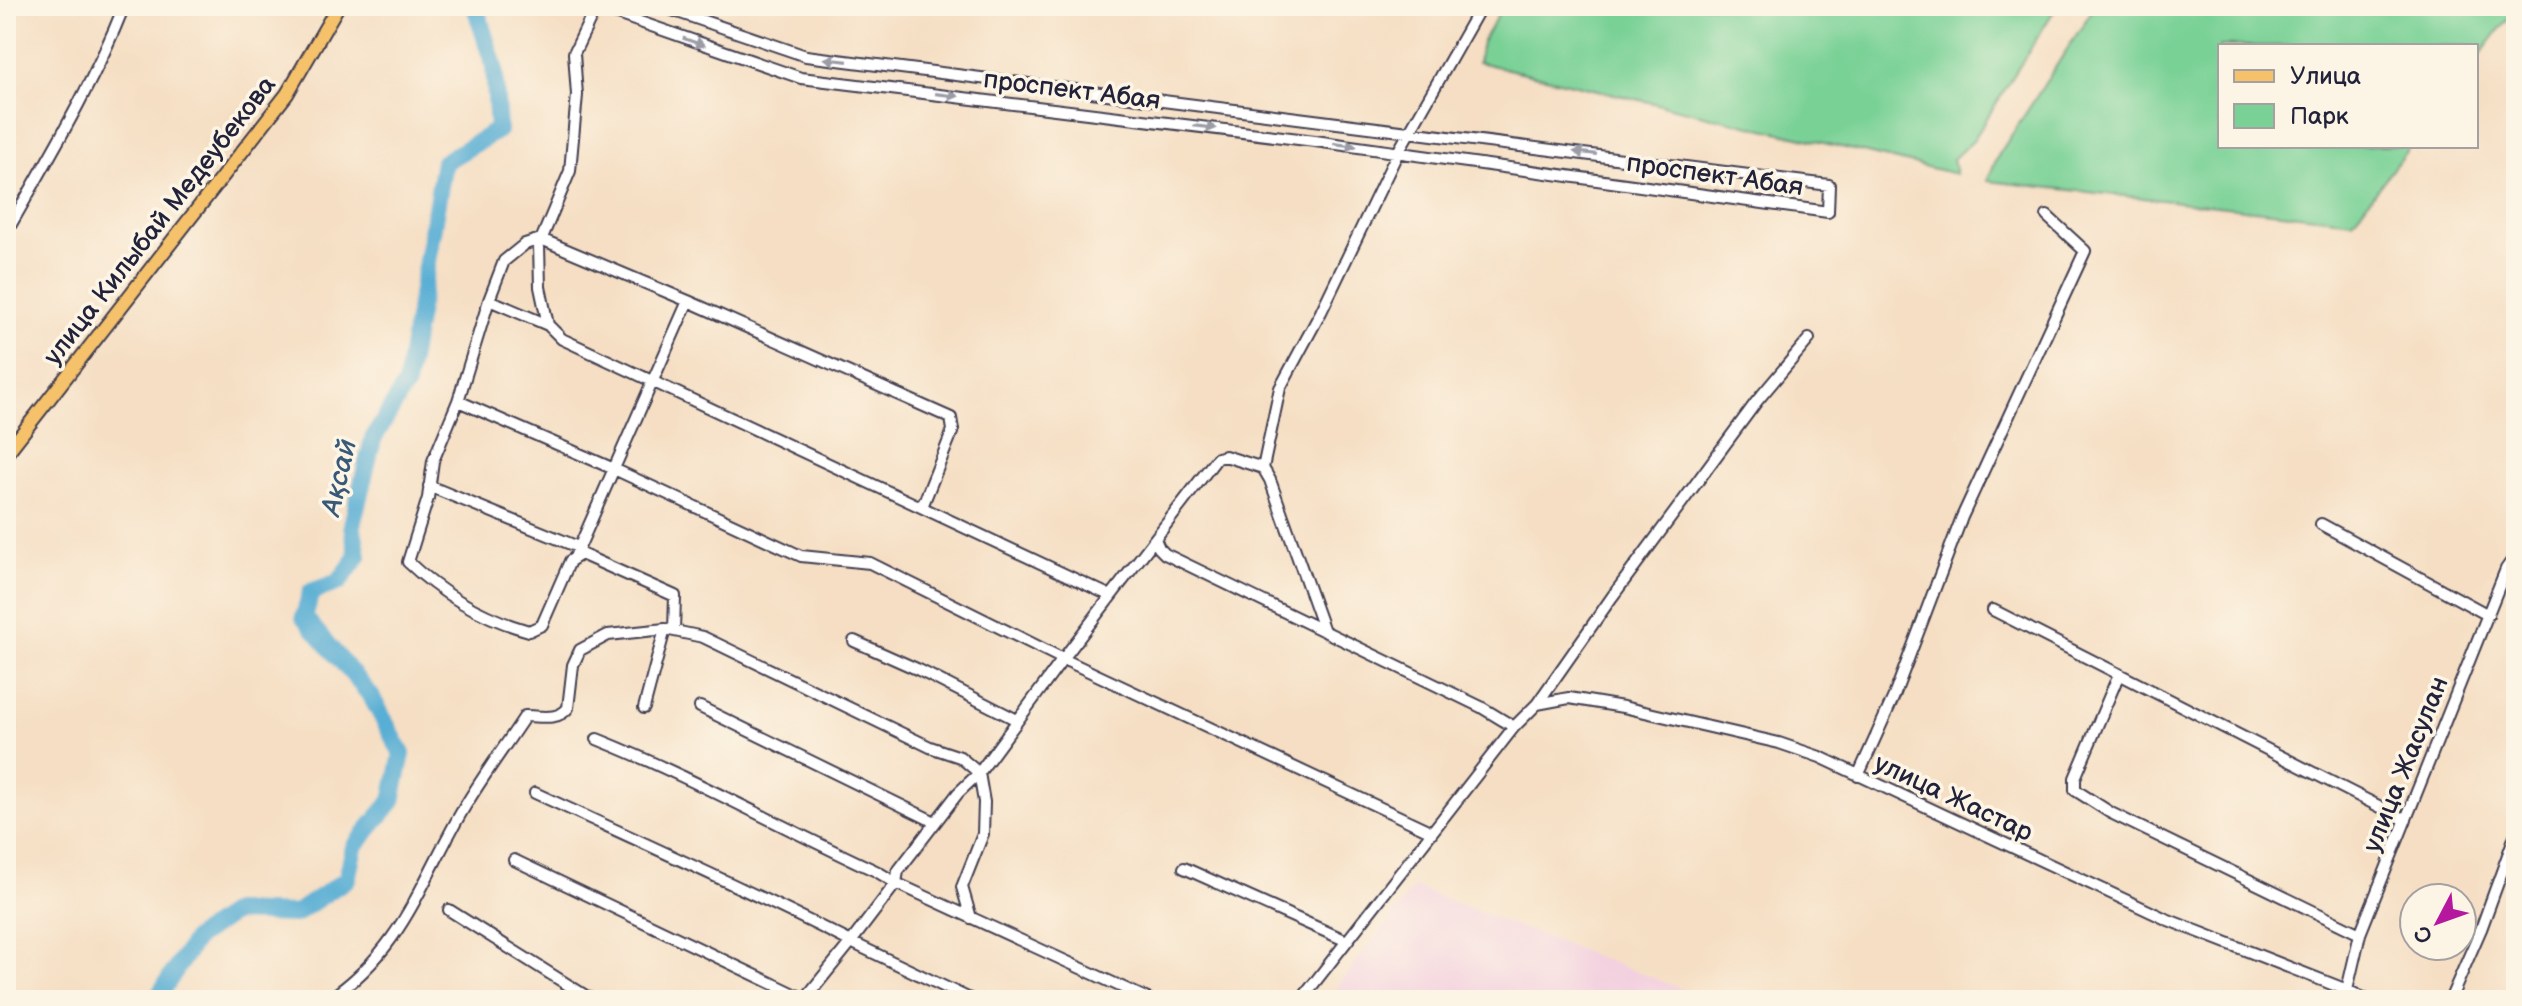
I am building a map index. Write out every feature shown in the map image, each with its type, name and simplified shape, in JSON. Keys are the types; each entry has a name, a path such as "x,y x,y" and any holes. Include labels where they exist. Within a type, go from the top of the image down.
{"main road":[{"name":"улица Килыбай Медеубекова","path":"6,454 287,94 338,6"}],"street":[{"path":"6,233 53,151 113,34 124,6"},
{"path":"548,325 540,287 541,239 570,171 577,95 574,53 595,6"},
{"name":"проспект Абая","path":"595,6 801,78 1398,152 1828,212 1829,185 806,56 660,6"},
{"path":"1263,468 1280,388 1334,287 1398,152 1481,6"},
{"path":"1858,776 1894,696 1962,517 2085,251 2047,216"},
{"path":"688,301 542,625 529,631 505,625 435,588 408,562 433,461 458,401 504,261 525,244 541,239 688,301 951,418 953,430 922,507"},
{"path":"489,300 548,325 562,339 652,382 1111,596"},
{"path":"1301,1000 1514,727 1537,704 1748,412 1809,339"},
{"path":"458,401 801,556 870,563 1063,659 1432,832"},
{"path":"514,860 806,1000 896,883 898,871 935,822 979,773 1217,458 1225,456 1263,468 1324,631"},
{"path":"429,486 675,596 669,630 644,708"},
{"path":"2321,524 2488,615"},
{"path":"1155,539 1165,554 1481,707 1514,727"},
{"name":"улица Жасулан","path":"2347,990 2360,934 2506,569 2516,561"},
{"path":"1993,610 2406,820"},
{"path":"328,1000 349,986 373,962 415,904 461,813 525,716 559,716 568,708 573,665 580,650 608,635 669,630 714,642 930,747 960,757 979,773 984,802 983,834 962,887 971,918"},
{"path":"854,641 1017,720"},
{"path":"2119,674 2075,778 2075,790 2111,813 2360,934"},
{"name":"улица Жастар","path":"1537,704 1569,698 1779,743 1820,757 2166,919 2367,1000"},
{"path":"700,707 935,822"},
{"path":"597,739 660,764 720,797 896,883 1150,1000"},
{"path":"535,793 660,848 716,878 737,884 972,1000"},
{"path":"2450,1000 2481,929 2516,833"},
{"path":"1184,868 1347,941"},
{"path":"449,910 592,1000"}],"shaded area":[{"path":"1414,887 1711,1000 1327,1000"}],"green space":[{"path":"1503,6 2057,6 1974,139 1953,159 1956,174 1478,62 1482,42"},
{"path":"2095,6 2516,6 2478,57 2478,44 2218,44 2218,148 2408,148 2353,221 1987,181 1998,156"}],"waterway":[{"name":"Ақсай","path":"156,1000 196,938 234,912 295,914 347,879 354,847 392,801 402,754 371,696 304,617 311,592 339,582 358,556 352,525 373,439 406,384 444,162 498,130 494,66 475,6"}]}
